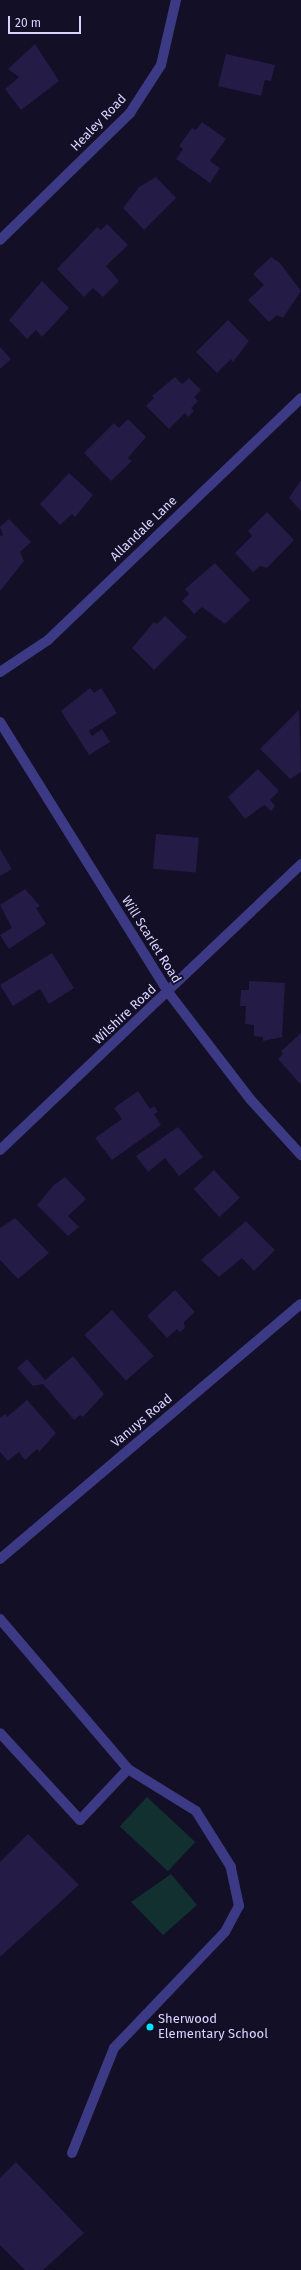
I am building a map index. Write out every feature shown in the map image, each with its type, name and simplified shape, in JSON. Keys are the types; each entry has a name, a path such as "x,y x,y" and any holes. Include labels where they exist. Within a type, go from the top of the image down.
{"street":[{"name":"Healey Road","path":"0,240 130,113 161,65 176,0"},
{"name":"Allandale Lane","path":"0,672 48,640 301,398"},
{"name":"Will Scarlet Road","path":"0,722 168,992 250,1099 301,1155"},
{"name":"Wilshire Road","path":"0,1150 301,864"},
{"name":"Vanuys Road","path":"0,1559 301,1304"},
{"path":"0,1619 128,1769 196,1811 231,1867 239,1906 225,1932 114,2048 72,2153"},
{"path":"0,1733 80,1820 128,1769"}],"green space":[{"path":"147,1797 195,1842 168,1871 120,1826"},
{"path":"171,1874 197,1905 163,1935 131,1902"}],"building":[{"path":"35,44 59,81 21,110 5,89 19,77 8,69"},
{"path":"226,54 275,65 271,81 265,80 261,96 218,86"},
{"path":"202,122 226,139 210,161 220,168 210,183 176,159 183,149 179,146 192,128 196,130"},
{"path":"156,177 176,198 144,230 123,208 139,187"},
{"path":"107,224 128,245 106,266 119,281 103,297 93,288 84,297 57,269 97,227 101,230"},
{"path":"271,257 280,263 301,291 283,318 277,315 269,322 248,300 264,285 253,274"},
{"path":"42,281 69,308 42,337 36,330 27,339 9,320"},
{"path":"228,320 249,341 233,362 231,359 217,373 196,352"},
{"path":"0,347 11,359 0,369"},
{"path":"175,377 182,384 189,378 201,390 194,397 198,401 191,408 194,411 188,417 185,413 169,429 146,406 154,398 152,396"},
{"path":"128,419 146,437 128,458 132,461 111,481 84,453 114,423 119,428"},
{"path":"69,473 93,495 75,517 72,514 60,525 40,504"},
{"path":"301,480 301,511 289,498"},
{"path":"267,512 294,540 267,568 260,566 253,572 235,553 252,536 248,531"},
{"path":"9,519 31,542 20,552 24,561 0,591 0,536 3,535 0,527"},
{"path":"215,563 250,600 225,624 202,607 194,614 182,601 189,594 185,589"},
{"path":"165,616 187,637 154,670 132,648 154,622 157,624"},
{"path":"90,688 94,693 101,688 117,713 89,731 92,736 102,729 110,742 89,755 61,711"},
{"path":"299,710 301,772 290,779 260,749"},
{"path":"258,769 279,791 270,800 275,806 271,811 264,805 245,819 228,797"},
{"path":"156,834 199,838 196,873 153,869"},
{"path":"0,849 12,869 0,876"},
{"path":"25,889 40,906 36,908 46,924 9,949 0,935 12,928 0,905"},
{"path":"52,953 74,988 49,1004 40,989 13,1006 0,985"},
{"path":"249,981 285,983 282,1037 263,1041 263,1037 254,1036 254,1025 245,1024 246,1006 240,1006 241,990 249,990"},
{"path":"301,1033 301,1085 278,1059 283,1054 281,1051"},
{"path":"138,1091 150,1109 154,1106 158,1112 154,1114 161,1125 112,1160 95,1138 122,1119 114,1108"},
{"path":"178,1127 203,1157 179,1176 165,1158 148,1172 136,1156"},
{"path":"214,1170 240,1198 219,1217 194,1189"},
{"path":"65,1177 86,1199 68,1216 79,1227 68,1236 37,1205 54,1185"},
{"path":"15,1218 49,1253 18,1279 0,1260 0,1228"},
{"path":"246,1221 275,1250 254,1271 242,1258 219,1277 201,1260"},
{"path":"175,1290 195,1312 184,1322 185,1328 180,1332 177,1329 167,1338 147,1316"},
{"path":"112,1310 153,1356 126,1381 85,1335"},
{"path":"73,1356 104,1394 83,1417 80,1415 74,1420 43,1384 33,1386 17,1368 27,1359 45,1380"},
{"path":"27,1400 56,1433 39,1452 37,1449 25,1460 19,1452 8,1461 0,1452 0,1418 5,1414 7,1417"},
{"path":"28,1834 79,1885 0,1957 0,1862"},
{"path":"16,2162 84,2233 43,2270 25,2270 0,2245 0,2178"}],"place":[{"name":"Sherwood Elementary School","path":"150,2027"}]}
